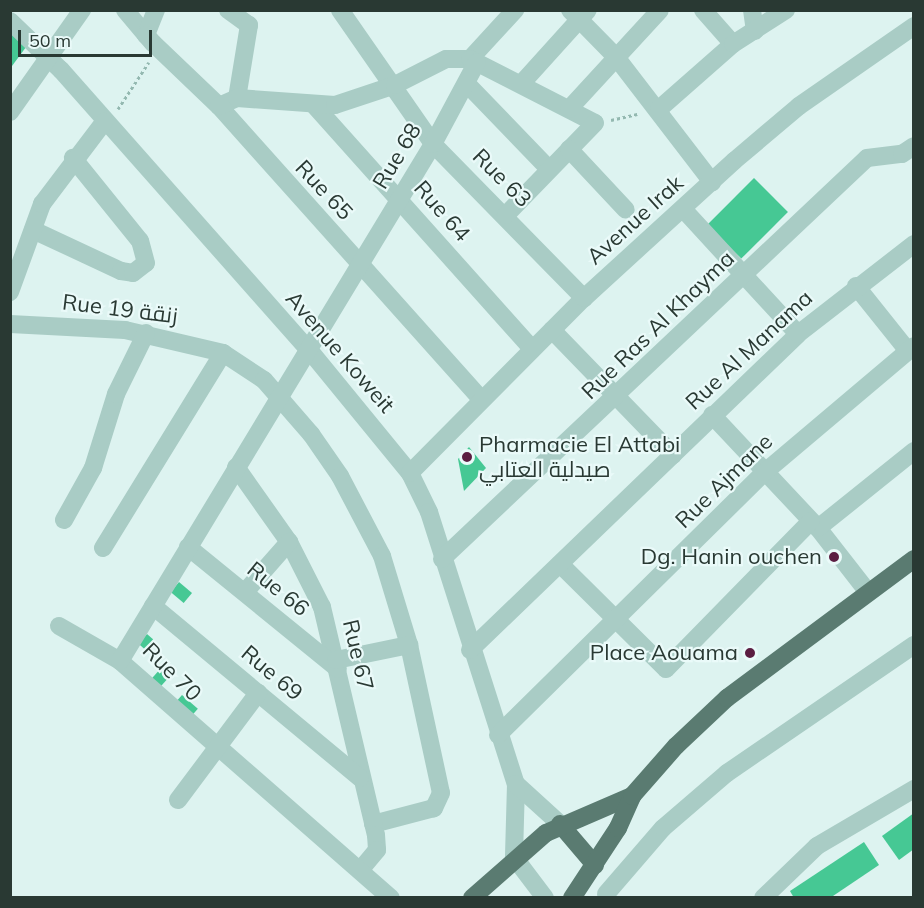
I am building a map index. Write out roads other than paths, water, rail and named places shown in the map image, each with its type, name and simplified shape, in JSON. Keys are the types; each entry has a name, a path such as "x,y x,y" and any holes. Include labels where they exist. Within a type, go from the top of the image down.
{"main road":[{"path":"572,897 585,882 632,796 726,698 867,591 914,559"},
{"path":"472,897 514,857 560,824 632,796"},
{"path":"560,824 595,865"}],"street":[{"path":"10,112 82,10"},
{"name":"Rue 65","path":"125,10 152,42 219,106 482,400"},
{"path":"152,42 156,10"},
{"path":"228,10 249,25 237,98"},
{"name":"Rue 63","path":"339,10 434,144 506,215 584,298"},
{"name":"Rue 68","path":"294,375 434,144 467,84 473,61 515,10"},
{"path":"569,109 660,10"},
{"path":"703,10 733,44"},
{"path":"752,10 755,31"},
{"path":"659,109 733,44 786,10"},
{"path":"522,83 579,14 659,109 712,182"},
{"name":"Avenue Koweit","path":"10,21 50,57 105,124 310,351 410,473 442,559 470,650 516,784"},
{"name":"Avenue Irak","path":"410,473 584,298 684,210 712,182 799,106 914,26"},
{"path":"219,106 237,98 314,105 349,102 394,85 436,62 473,61 522,83 595,123 506,215"},
{"path":"467,84 549,169"},
{"name":"Rue 64","path":"314,105 532,349"},
{"path":"10,291 42,204 73,158 105,124"},
{"path":"569,150 626,210"},
{"name":"Rue Ras Al Khayma","path":"442,559 617,398 867,158 910,154"},
{"path":"33,230 121,271 133,273 146,263 140,241 73,158"},
{"path":"684,210 798,334"},
{"name":"Rue Al Manama","path":"470,650 798,334 856,286 914,244"},
{"path":"856,286 911,348"},
{"name":"Rue 19 زنقة","path":"10,324 146,333 223,353 251,369 281,394 362,515 382,556 408,645 441,800 434,808 373,824"},
{"path":"552,330 673,455"},
{"path":"64,520 93,468 116,394 146,333"},
{"name":"Rue Ajmane","path":"498,735 765,472 911,348"},
{"path":"103,548 223,353"},
{"name":"Rue 70","path":"294,375 120,661 217,748 391,897"},
{"path":"712,415 814,524 867,591"},
{"path":"560,564 666,669 814,524 914,451"},
{"name":"Rue 67","path":"236,467 289,542 317,592 337,664 360,778 373,824 376,850 360,870"},
{"path":"245,592 289,542"},
{"name":"Rue 66","path":"188,547 337,664"},
{"name":"Rue 69","path":"153,606 360,778"},
{"path":"59,626 120,661"},
{"path":"337,664 408,645"},
{"path":"585,882 610,896 663,828 727,773 914,645"},
{"path":"178,800 258,693"},
{"path":"516,784 560,824"},
{"path":"516,784 514,857 545,897"},
{"path":"763,897 817,846 914,789"}],"place":[{"name":"Pharmacie El Attabi صيدلية العتابي","path":"467,457"},
{"name":"Dg. Hanin ouchen","path":"834,557"},
{"name":"Place Aouama","path":"750,653"}]}
